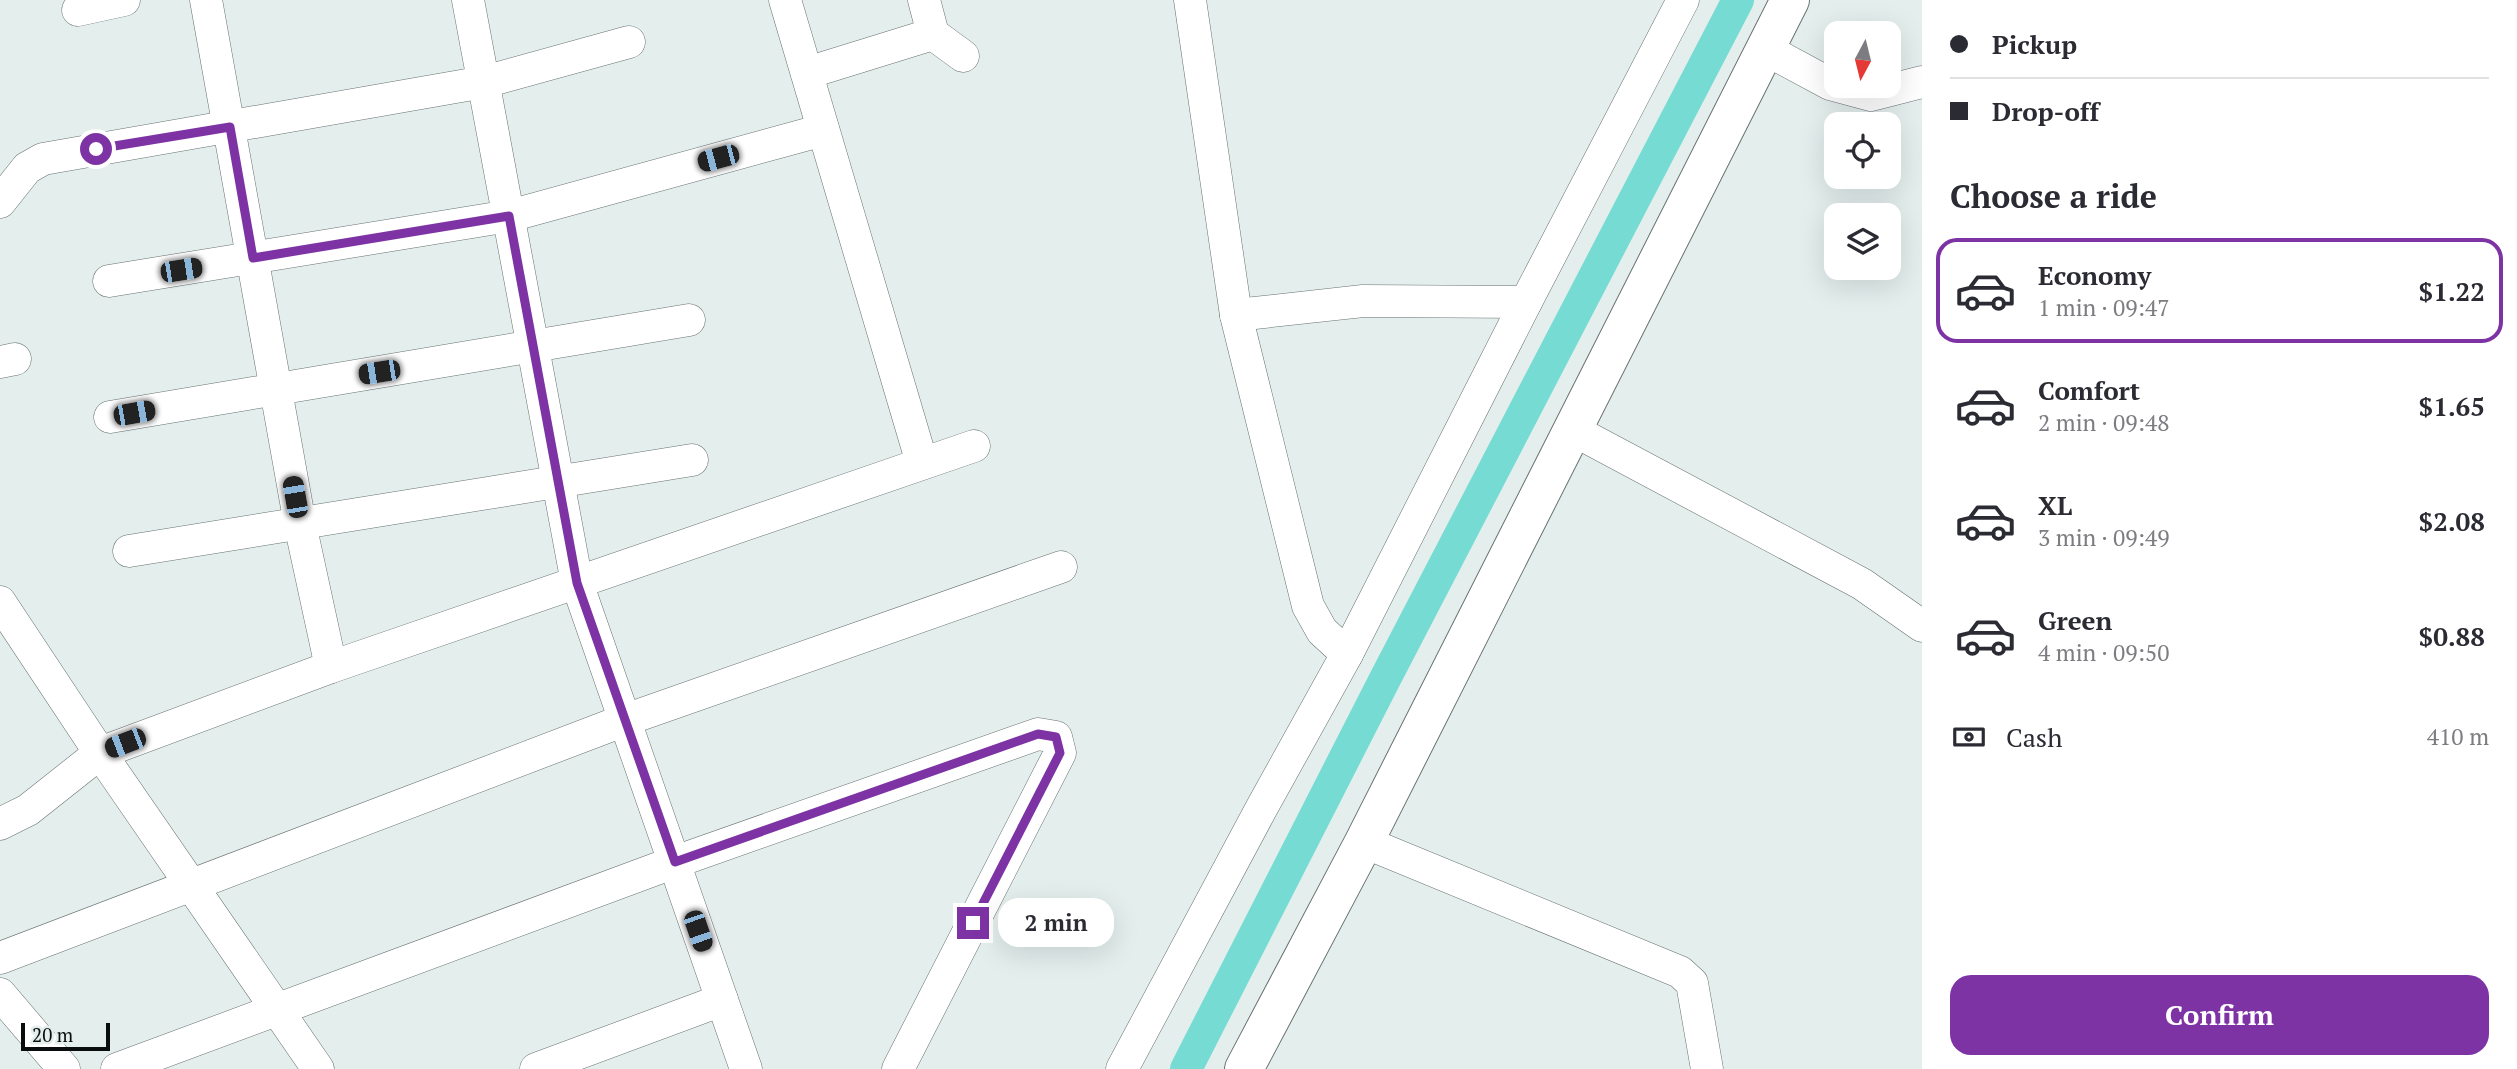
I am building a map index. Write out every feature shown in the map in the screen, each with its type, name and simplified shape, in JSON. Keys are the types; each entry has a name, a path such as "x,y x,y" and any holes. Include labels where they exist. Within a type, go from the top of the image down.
{"street":[{"path":"78,10 124,0"},
{"path":"206,0 300,524 331,667"},
{"path":"468,0 577,583 746,1069"},
{"path":"785,0 922,463"},
{"path":"924,0 933,34 964,56"},
{"path":"1190,0 1236,314 1308,606 1322,631 1347,654"},
{"path":"1122,1069 1347,654 1683,0"},
{"path":"1244,1069 1364,842 1790,0"},
{"path":"807,74 933,34"},
{"path":"0,202 27,168 43,159 484,82 629,42"},
{"path":"1765,49 1830,85 1871,96 1922,82"},
{"path":"109,281 509,216 823,130"},
{"path":"1236,314 1363,301 1526,302"},
{"path":"110,417 690,320"},
{"path":"1573,429 1862,584 1922,626"},
{"path":"0,824 28,810 100,753 331,667 974,446"},
{"path":"129,551 692,460"},
{"path":"0,958 625,720 1060,567"},
{"path":"0,602 100,753 318,1069"},
{"path":"117,1069 675,862 1038,734 1056,737 1060,753 898,1069"},
{"path":"1364,842 1679,972 1692,983 1707,1069"},
{"path":"0,994 64,1069"},
{"path":"536,1069 722,1000"}],"waterway":[{"path":"1186,1069 1386,677 1738,0"}],"route":[{"path":"96,149 230,127 253,258 509,216 577,583 675,862 1038,734 1056,737 1060,753 973,923"}]}
